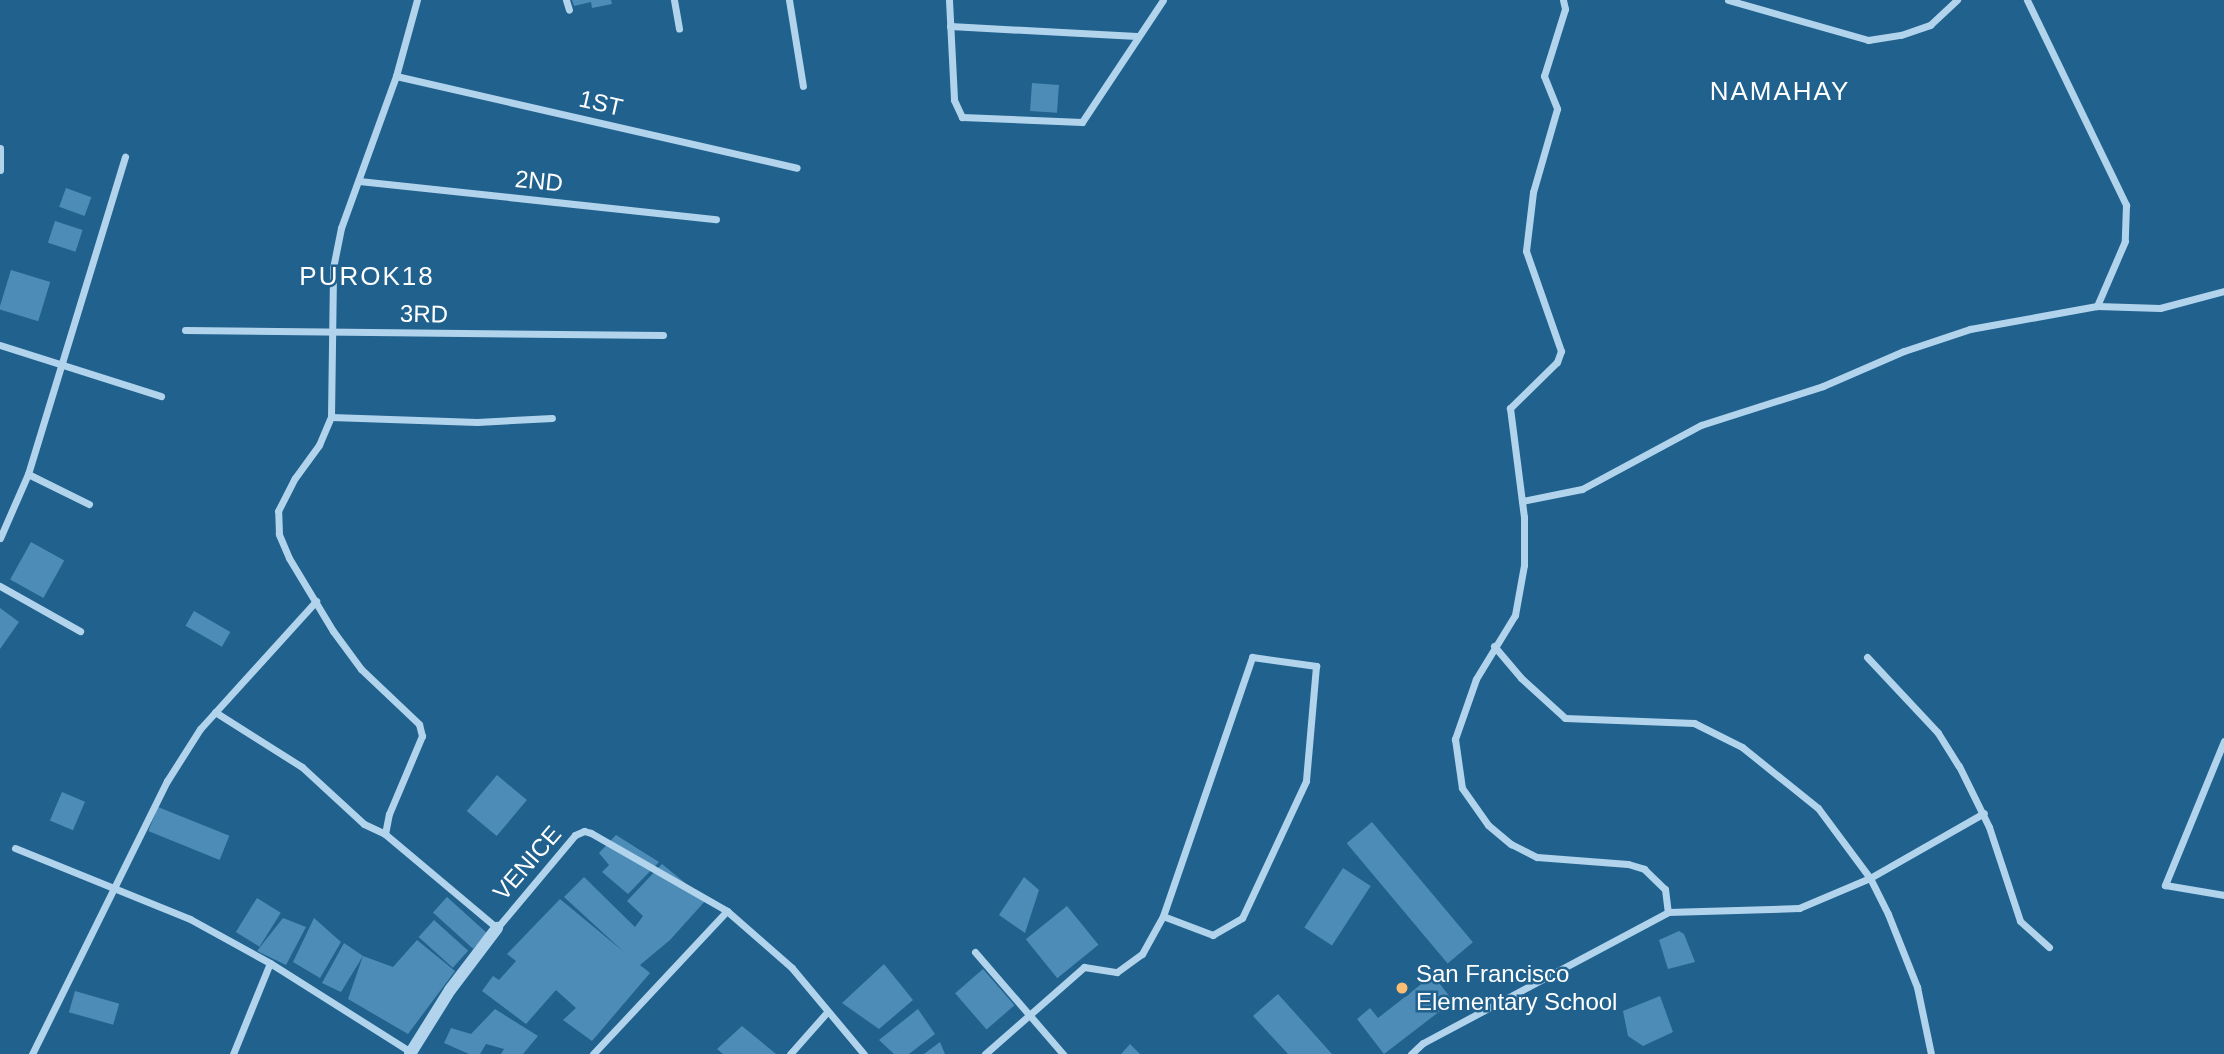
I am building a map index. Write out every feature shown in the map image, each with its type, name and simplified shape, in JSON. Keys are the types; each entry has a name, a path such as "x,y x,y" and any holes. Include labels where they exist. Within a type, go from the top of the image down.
{"street":[{"path":"385,834 389,814 422,736 419,724 361,669 333,631 279,534 278,511 295,478 319,445 331,417 333,268 341,228 396,76 416,0"},
{"path":"566,0 569,10"},
{"path":"674,0 679,29"},
{"path":"789,0 803,86"},
{"path":"949,0 954,100 962,117 1082,121 1163,0"},
{"path":"1563,0 1565,9 1544,76 1557,109 1533,192 1526,251 1561,351 1557,362 1510,408 1511,435 1522,501 1525,553 1515,615 1476,680 1455,739 1462,788 1489,825 1511,844 1537,857 1628,864 1644,869 1665,889 1668,912"},
{"path":"1728,0 1868,40 1901,35 1930,25 1957,0"},
{"path":"2027,0 2126,205 2125,242 2097,306"},
{"path":"950,26 1137,36"},
{"name":"1ST","path":"396,76 797,168"},
{"path":"0,150 0,170"},
{"path":"0,538 28,474 125,157"},
{"name":"2ND","path":"359,181 716,219"},
{"path":"1522,501 1583,489 1701,425 1823,386 1904,351 1970,329 2097,306 2160,308 2224,291"},
{"name":"3RD","path":"185,330 663,335"},
{"path":"0,345 161,396"},
{"path":"331,417 477,422 552,418"},
{"path":"28,474 89,504"},
{"path":"0,586 80,631"},
{"path":"32,1054 167,781 200,729 316,601"},
{"path":"1494,646 1521,678 1565,718 1694,723 1742,747 1818,808 1870,878 1888,915 1917,987 1931,1054"},
{"path":"985,1054 1084,967 1117,972 1142,954 1163,916 1252,657 1316,666 1306,781 1241,918 1213,935 1163,916"},
{"path":"1867,657 1938,733 1984,813 2020,920 2049,947"},
{"path":"15,848 190,919 270,963 410,1053 450,990 497,928 385,834 364,824 302,767 215,712"},
{"path":"2224,741 2165,885 2224,895"},
{"path":"1411,1054 1423,1043 1668,912 1799,908 1870,878 1984,813"},
{"name":"VENICE","path":"497,928 575,835 583,831 591,833 727,911"},
{"path":"593,1054 727,911 792,968 864,1054"},
{"path":"975,952 1063,1054"},
{"path":"233,1054 270,963"},
{"path":"790,1054 828,1012"}],"building":[{"path":"572,0 611,0 612,4 592,8 591,2 574,6"},
{"path":"1032,83 1059,85 1057,113 1030,111"},
{"path":"66,188 91,197 85,216 59,207"},
{"path":"55,221 83,230 75,252 48,243"},
{"path":"11,270 50,282 38,321 0,310"},
{"path":"31,542 64,560 43,598 10,580"},
{"path":"0,608 19,622 0,649"},
{"path":"194,611 230,632 222,647 186,626"},
{"path":"497,775 527,800 497,836 467,811"},
{"path":"62,792 85,802 73,830 50,821"},
{"path":"158,807 229,836 220,860 148,831"},
{"path":"1372,822 1473,942 1448,963 1347,843"},
{"path":"616,835 659,862 628,894 602,872 609,865 599,853"},
{"path":"662,864 706,900 670,940 640,965 650,973 592,1041 563,1020 576,1008 556,990 526,1024 482,991 493,976 499,980 516,961 507,954 560,899 624,952 564,897 584,877 635,927 643,916 627,901"},
{"path":"1343,868 1371,886 1332,946 1304,928"},
{"path":"1024,877 1039,890 1025,933 999,915"},
{"path":"447,897 487,933 473,949 433,913"},
{"path":"257,898 281,913 260,947 236,932"},
{"path":"1067,906 1098,945 1057,978 1026,939"},
{"path":"283,918 306,927 286,965 257,951"},
{"path":"314,918 341,942 320,978 293,962"},
{"path":"434,920 468,951 453,968 419,937"},
{"path":"1679,931 1684,934 1695,962 1668,969 1659,940"},
{"path":"417,940 455,971 408,1034 348,999 363,956 393,967"},
{"path":"344,943 363,956 341,992 322,983"},
{"path":"884,964 913,1000 879,1029 842,1003"},
{"path":"983,969 1014,1005 987,1030 955,993"},
{"path":"1433,975 1453,1001 1384,1054 1357,1019 1370,1008 1378,1018"},
{"path":"75,991 119,1004 113,1025 69,1012"},
{"path":"1278,994 1332,1054 1288,1054 1253,1016"},
{"path":"1660,996 1673,1032 1643,1046 1628,1036 1623,1011"},
{"path":"495,1009 538,1036 523,1054 501,1054 504,1049 486,1044 480,1054 469,1054 444,1043 451,1028 471,1034"},
{"path":"918,1009 935,1034 909,1054 894,1054 879,1040"},
{"path":"742,1026 776,1054 723,1054 717,1049"},
{"path":"940,1042 945,1054 924,1054"},
{"path":"1130,1044 1140,1054 1121,1054"}],"place":[{"name":"San Francisco Elementary School","path":"1402,988"}],"district":[{"name":"NAMAHAY","path":"1780,92"},
{"name":"PUROK18","path":"367,277"}]}
